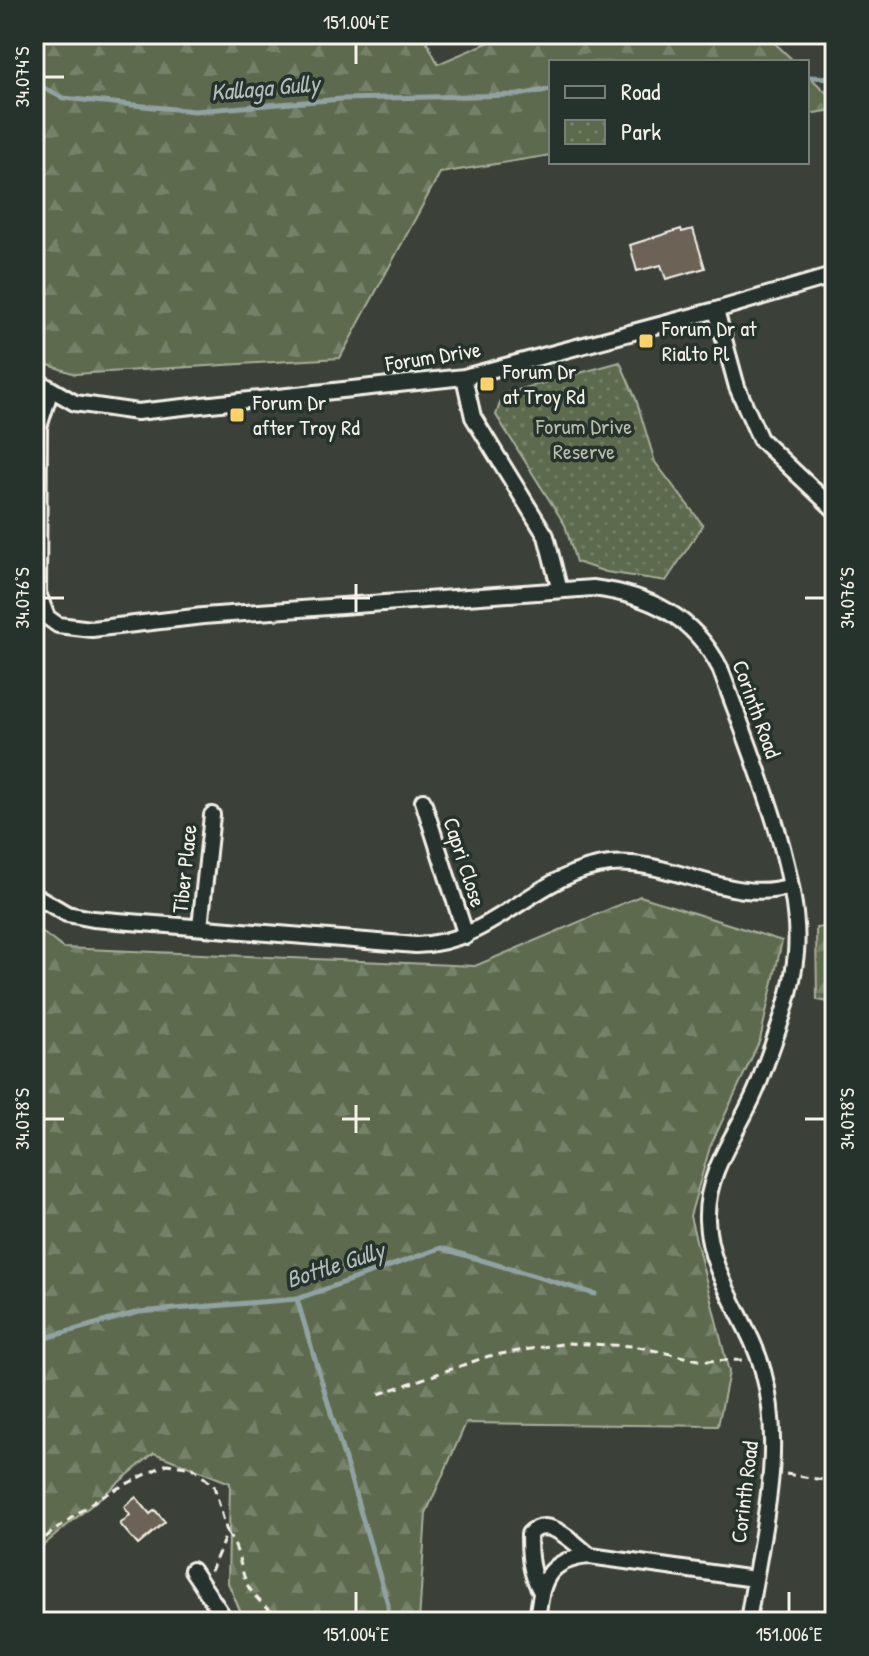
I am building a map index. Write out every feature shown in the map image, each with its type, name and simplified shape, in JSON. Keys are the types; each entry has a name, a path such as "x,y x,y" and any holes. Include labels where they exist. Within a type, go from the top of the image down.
{"street":[{"name":"Forum Drive","path":"34,379 94,408 137,412 464,377 835,275"},
{"path":"716,310 737,387 760,439 835,510"},
{"path":"464,377 473,417 546,536 559,587"},
{"name":"Corinth Road","path":"51,389 39,427 38,593 47,617 58,625 92,629 559,587 623,591 653,600 678,616 708,645 720,668 763,789 790,886 797,948 793,981 758,1086 719,1161 708,1199 706,1220 729,1300 758,1359 770,1400 774,1452 748,1622"},
{"name":"Capri Close","path":"423,801 466,936"},
{"name":"Tiber Place","path":"200,927 212,815"},
{"path":"38,897 80,917 416,945 466,936 484,928 562,877 611,864 658,868 744,889 779,890 790,886"},
{"path":"540,1590 532,1575 529,1550 529,1534 534,1529 544,1526 553,1529 590,1556"},
{"path":"537,1622 540,1590 556,1564 567,1557 590,1556 754,1579"},
{"path":"192,1570 227,1622"}],"path":[{"path":"379,1394 489,1356 567,1343 634,1346 703,1361 758,1359"},
{"path":"34,1546 98,1498 167,1464 193,1468 214,1486 247,1584 261,1605 283,1622"},
{"path":"786,1474 835,1482"},
{"path":"205,1587 227,1532"},
{"path":"384,1622 390,1619 396,1622"}],"green space":[{"path":"34,34 423,34 438,64 508,34 765,34 793,60 549,60 549,155 440,173 340,358 75,374 34,360"},
{"path":"809,76 835,101 835,110 809,114"},
{"name":"Forum Drive Reserve","path":"620,362 636,399 655,462 703,525 666,581 606,572 576,562 565,525 496,415 503,394"},
{"path":"640,896 782,941 760,1040 710,1147 690,1216 729,1372 718,1426 466,1423 426,1513 419,1622 245,1622 228,1583 230,1483 154,1453 34,1553 34,926 63,948 475,966"},
{"path":"835,925 835,1003 817,1000 816,928"}],"building":[{"path":"681,229 682,232 693,229 705,268 666,279 661,265 637,271 630,245"},
{"path":"136,1497 150,1514 155,1510 165,1522 138,1545 120,1524 130,1515 124,1507"}],"waterway":[{"name":"Kallaga Gully","path":"809,77 835,78"},
{"name":"Kallaga Gully","path":"34,83 63,98 194,111 342,99 518,95 549,89"},
{"name":"Bottle Gully","path":"34,1341 139,1312 297,1299 441,1248 595,1294"},
{"path":"297,1299 388,1604 388,1622"}],"place":[{"name":"Forum Dr at Rialto Pl","path":"646,341"},
{"name":"Forum Dr at Troy Rd","path":"487,384"},
{"name":"Forum Dr after Troy Rd","path":"237,415"}]}
